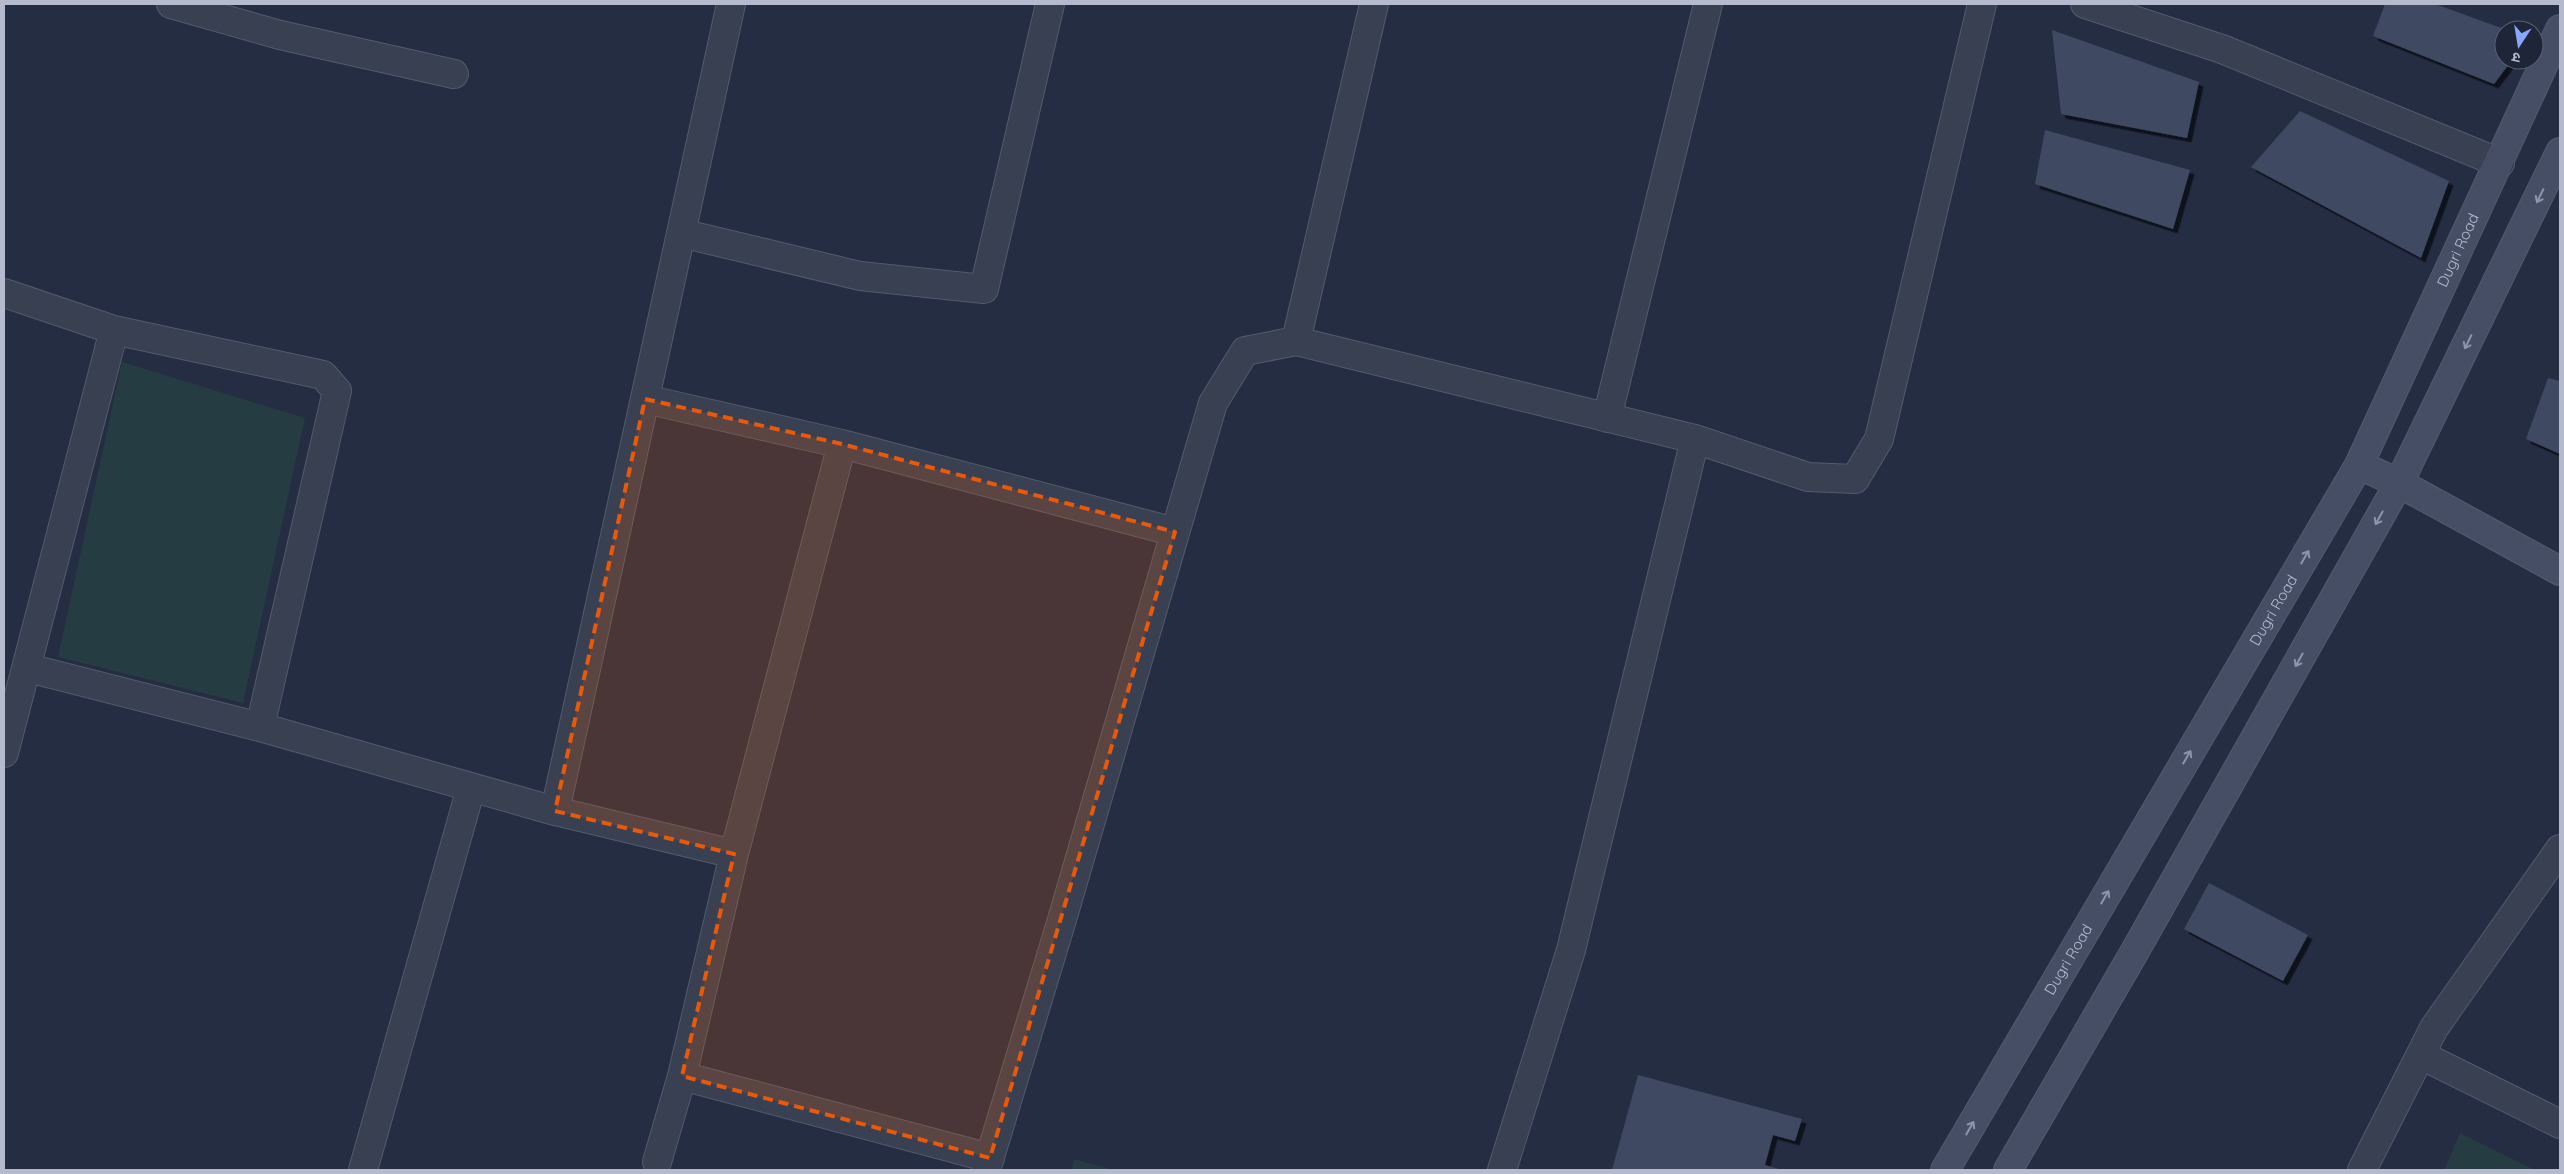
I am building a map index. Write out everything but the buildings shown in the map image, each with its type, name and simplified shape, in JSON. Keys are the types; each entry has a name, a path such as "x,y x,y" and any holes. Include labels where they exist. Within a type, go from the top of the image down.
{"street":[{"path":"171,4 280,35 454,74"},
{"path":"555,811 731,4"},
{"path":"681,234 860,276 984,289 1050,4"},
{"path":"1296,341 1374,4"},
{"path":"1607,418 1708,4"},
{"path":"682,1076 988,1164 1213,403 1245,351 1296,341 1695,440 1808,477 1855,479 1879,439 1982,4"},
{"path":"2085,4 2222,49 2500,163"},
{"name":"Dugri Road","path":"1945,1170 2359,464 2500,163 2560,29"},
{"path":"2008,1170 2135,951 2399,483 2560,152"},
{"path":"4,293 114,330 323,375 337,391 260,727"},
{"path":"4,753 28,668 114,330"},
{"path":"645,399 842,444 1175,532"},
{"path":"1502,1170 1571,950 1695,440"},
{"path":"657,1162 682,1076 734,854 842,444"},
{"path":"2359,464 2399,483 2560,571"},
{"path":"28,668 260,727 555,811 734,854"},
{"path":"364,1170 471,788"},
{"path":"2362,1170 2434,1028 2560,849"},
{"path":"2421,1055 2560,1124"}],"highlighted area":[{"path":"645,399 842,444 1175,532 990,1158 682,1076 734,854 555,811"}],"shaded area":[{"path":"122,362 305,418 243,703 58,657"},
{"path":"2460,1133 2535,1170 2444,1170"},
{"path":"1074,1159 1113,1170 1071,1170"}]}
